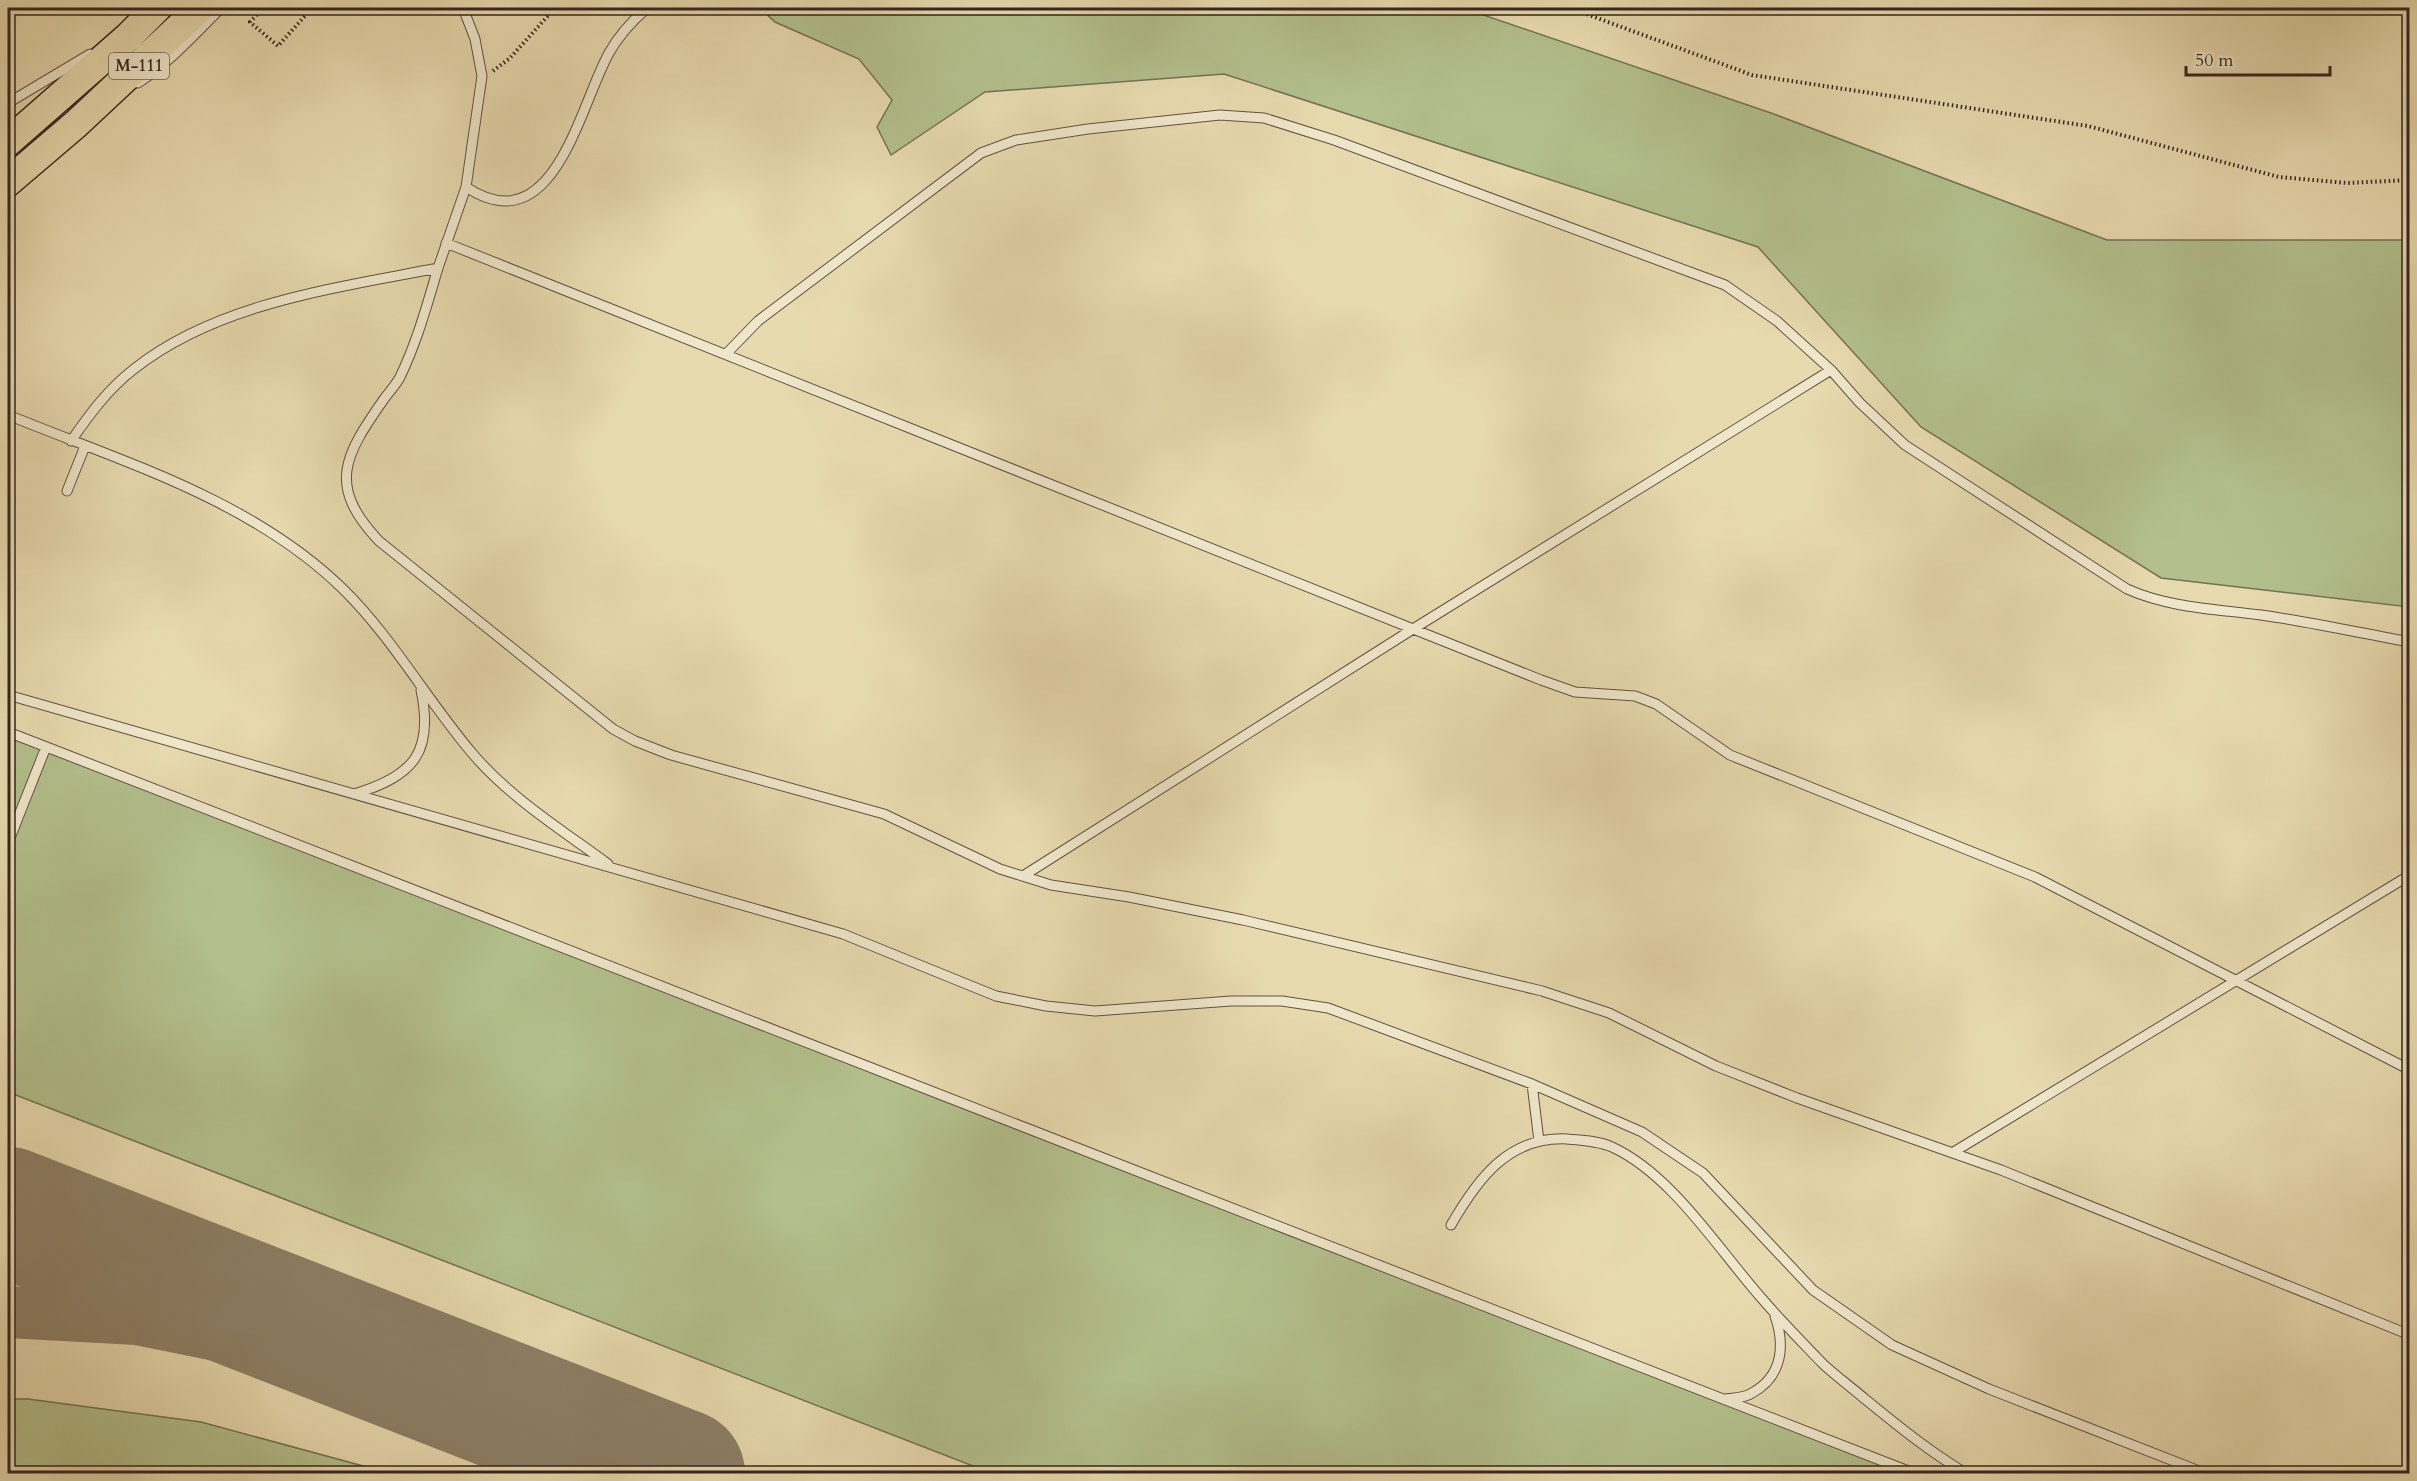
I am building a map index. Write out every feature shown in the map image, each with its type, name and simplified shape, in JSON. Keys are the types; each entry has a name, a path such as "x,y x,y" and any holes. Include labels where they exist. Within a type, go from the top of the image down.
{"main road":[{"name":"M-111","path":"8,142 128,37 157,8"},
{"name":"M-111","path":"8,182 76,124 200,8"}],"lane":[{"name":"M-111","path":"76,124 154,72 221,8"},
{"path":"463,8 475,39 482,76 466,187 446,243 415,345 398,380 359,437 346,468 349,496 354,511 379,541 613,729 635,741 671,755 884,814 1000,869 1051,885 1129,897 1243,920 1542,991 1610,1013 1716,1066 1797,1098 2012,1174 2409,1335"},
{"path":"466,187 484,199 500,201 528,197 543,186 561,160 609,52 629,24 647,8"},
{"path":"8,103 99,49 128,37"},
{"path":"726,354 758,321 981,153 1016,140 1078,131 1243,114 1291,125 1712,279 1756,305 1831,370 1860,403 1905,445 2127,589 2155,601 2263,615 2409,642"},
{"path":"446,243 1575,692 1635,696 1656,704 1730,755 2035,878 2409,1070"},
{"path":"71,441 94,408 135,368 201,330 279,299 438,268"},
{"path":"1023,876 1413,628 1831,370"},
{"path":"8,415 210,499 248,517 288,543 343,589 473,754 512,792 613,868"},
{"path":"67,491 85,446"},
{"path":"354,794 382,786 417,756 426,738 427,718 420,685"},
{"path":"8,695 843,934 996,996 1046,1006 1095,1011 1231,1001 1282,1001 1328,1008 1532,1084 1642,1131 1703,1173 1813,1290 1892,1345 1989,1389 2207,1473"},
{"path":"8,732 1916,1473"},
{"path":"8,843 46,747"},
{"path":"1952,1153 2409,875"},
{"path":"1532,1084 1539,1141"},
{"path":"1451,1225 1470,1192 1490,1167 1539,1141 1580,1140 1611,1146 1642,1166 1689,1210 1774,1312 1825,1366 1928,1450 1967,1473"},
{"path":"1725,1399 1752,1394 1772,1375 1781,1354 1782,1337 1774,1312"}],"path":[{"path":"263,8 250,22 278,46 312,8"},
{"path":"482,76 499,68 510,58 555,8"},
{"path":"1570,8 1752,75 2088,126 2280,177 2347,183 2409,180"}],"green space":[{"path":"760,8 1463,8 1771,113 2107,240 2409,240 2409,607 2161,578 1921,427 1758,247 1224,74 985,92 891,155 877,127 892,100 859,59 775,22"},
{"path":"8,732 1916,1473 991,1473 8,1092"},
{"path":"8,1399 28,1399 201,1422 389,1473 8,1473"}],"taxiway":[{"path":"8,1312 137,1319 436,1379"}],"runway":[{"path":"8,1212 680,1474"}]}
